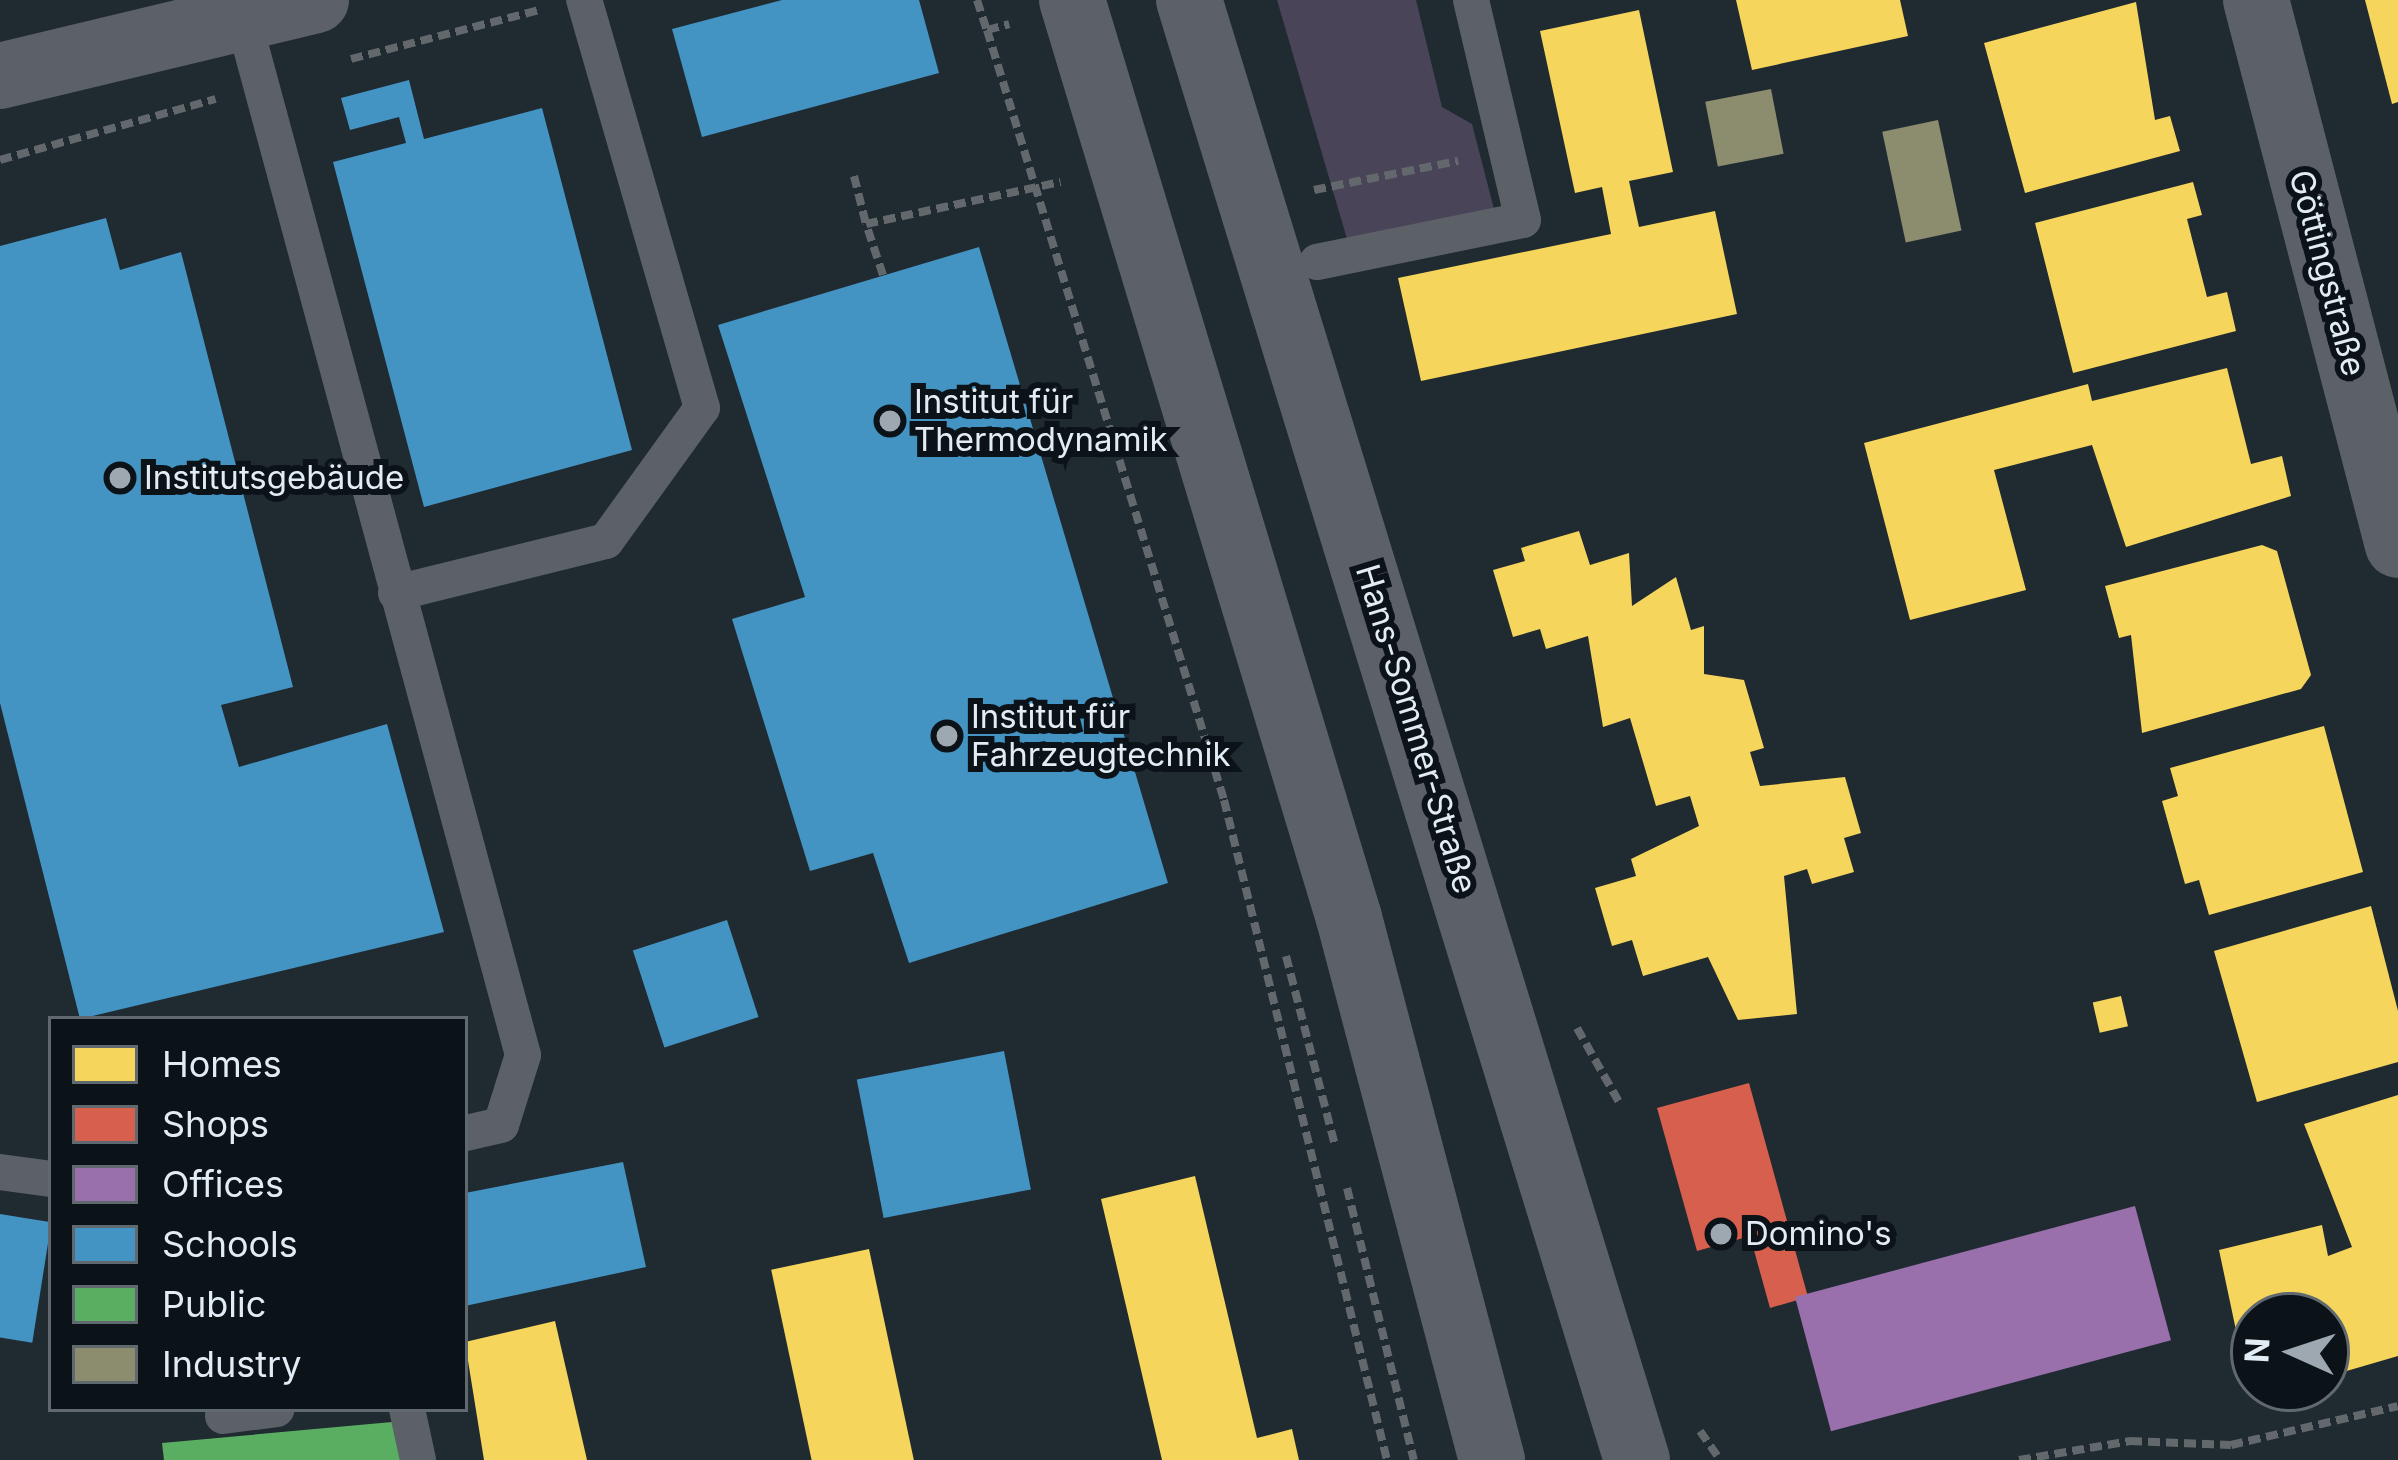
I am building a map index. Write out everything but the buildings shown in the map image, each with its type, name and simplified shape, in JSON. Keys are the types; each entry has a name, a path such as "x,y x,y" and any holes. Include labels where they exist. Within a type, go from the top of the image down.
{"main road":[{"path":"1072,0 1349,918 1492,1460"},
{"name":"Hans-Sommer-Straße","path":"1189,0 1637,1460"}],"street":[{"name":"Göttingstraße","path":"2256,0 2398,545"},
{"path":"0,76 282,6"}],"lane":[{"path":"1317,262 1523,220 1471,0"},
{"path":"397,593 606,541 702,408 568,3"},
{"path":"282,6 260,83 524,1055 501,1125 468,1132"},
{"path":"0,1172 48,1179"},
{"path":"223,1416 254,1412"},
{"path":"408,1412 418,1460"}],"path":[{"path":"977,0 1040,187 1224,800 1387,1460"},
{"path":"0,160 260,83 568,3"},
{"path":"1003,3 1016,46"},
{"path":"988,30 1009,24"},
{"path":"1297,193 1507,151"},
{"path":"1054,159 1069,204"},
{"path":"854,176 883,274"},
{"path":"866,224 1062,182"},
{"path":"1238,786 1244,808"},
{"path":"1282,940 1414,1460"},
{"path":"2019,1460 2129,1441 2231,1444 2398,1406"}],"shaded area":[{"path":"1277,0 1416,0 1442,107 1472,124 1494,209 1347,239"}],"place":[{"name":"Institut für Thermodynamik","path":"890,421"},
{"name":"Institutsgebäude","path":"120,478"},
{"name":"Institut für Fahrzeugtechnik","path":"947,736"},
{"name":"Domino's","path":"1721,1234"}]}
